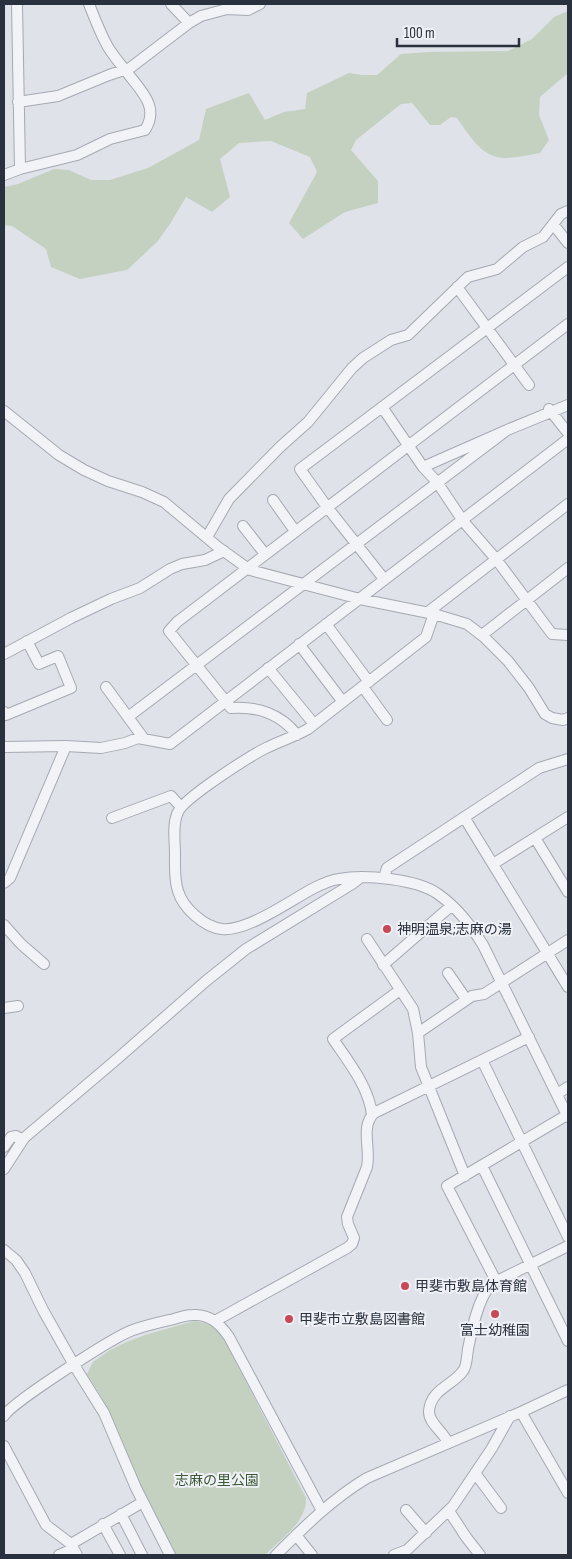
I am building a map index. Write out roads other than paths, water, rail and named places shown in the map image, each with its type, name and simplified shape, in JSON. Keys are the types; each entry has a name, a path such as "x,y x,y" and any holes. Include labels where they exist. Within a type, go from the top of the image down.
{"street":[{"path":"17,4 20,169"},
{"path":"4,175 20,169 77,155 110,139 145,130 150,123 151,112 147,98 100,33 89,4"},
{"path":"171,4 189,23"},
{"path":"18,102 58,96 130,68 201,16 227,9 248,10 260,4"},
{"path":"207,537 229,498 308,422 352,368 363,358 391,340 408,335 468,277 497,270 523,247 542,237 561,214 568,211"},
{"path":"553,224 568,243"},
{"path":"384,579 327,507 300,469 568,266"},
{"path":"457,288 529,384"},
{"path":"297,735 289,725 276,715 242,707 231,708 169,631 177,622 265,554 568,324"},
{"path":"423,468 550,410 568,405"},
{"path":"382,407 423,468 437,482 463,521 496,559 552,634 568,635"},
{"path":"4,410 59,455 84,470 164,502 247,568 261,574 360,599 431,613 467,624 482,635 508,661 546,714 552,718 563,720 568,718"},
{"path":"550,410 568,433"},
{"path":"128,717 507,430"},
{"path":"4,747 66,746 101,748 138,738 170,744 568,439"},
{"path":"273,500 295,531"},
{"path":"496,1281 446,1186 568,1116 502,982 469,922 437,894 420,886 384,878 361,877 326,882 250,924 236,929 222,929 208,925 198,918 180,898 176,885 175,826 177,813 195,794 246,759 297,735 314,724 426,637 431,613 496,559 568,504"},
{"path":"243,526 265,554"},
{"path":"4,654 87,610 140,588 170,569 182,564 205,560 224,551"},
{"path":"482,635 568,568"},
{"path":"326,624 366,684 387,720"},
{"path":"4,712 6,715 71,688 58,656 39,664 27,641"},
{"path":"299,644 343,702"},
{"path":"268,668 314,724"},
{"path":"106,687 144,739"},
{"path":"4,883 10,878 66,746"},
{"path":"384,878 387,868 538,768 568,759"},
{"path":"112,818 171,796 181,807"},
{"path":"464,817 568,987"},
{"path":"493,864 568,817"},
{"path":"535,838 568,892"},
{"path":"4,1169 23,1140 40,1124 206,982 240,955 361,877"},
{"path":"383,965 452,906"},
{"path":"4,925 21,944 44,964"},
{"path":"367,939 413,1009 418,1034 421,1067 465,1176"},
{"path":"418,1034 472,996 484,994 568,940"},
{"path":"448,972 466,1000"},
{"path":"372,1115 371,1105 364,1089 346,1057 333,1039 400,990"},
{"path":"4,1008 18,1006"},
{"path":"215,1321 352,1244 354,1238 347,1217 368,1167 366,1124 372,1115 529,1037"},
{"path":"482,1060 568,1237"},
{"path":"557,1094 568,1087"},
{"path":"4,1147 11,1137 16,1136 23,1140"},
{"path":"482,1166 530,1264 566,1329 568,1341"},
{"path":"448,1443 445,1436 428,1414 429,1406 437,1393 464,1370 472,1331 485,1291 496,1281 568,1246"},
{"path":"4,1250 16,1260 25,1273 43,1310 74,1365 104,1413 142,1502 170,1555"},
{"path":"4,1416 12,1407 74,1365 132,1330 192,1314 213,1318 222,1326 229,1337 322,1511"},
{"path":"276,1555 322,1511 350,1488 367,1478 568,1390"},
{"path":"521,1412 568,1492"},
{"path":"394,1555 407,1550 449,1510 475,1473 510,1416"},
{"path":"4,1446 46,1525 74,1549"},
{"path":"475,1473 501,1508"},
{"path":"59,1555 74,1549 103,1524 142,1502"},
{"path":"406,1510 426,1533"},
{"path":"449,1510 480,1555"},
{"path":"122,1514 142,1555"},
{"path":"103,1524 120,1555"},
{"path":"296,1535 312,1555"}],"place":[{"name":"神明温泉;志麻の湯","path":"387,929"},
{"name":"甲斐市敷島体育館","path":"405,1286"},
{"name":"富士幼稚園","path":"495,1314"},
{"name":"甲斐市立敷島図書館","path":"289,1319"}],"park label":[{"name":"志麻の里公園","path":"217,1480"}]}
